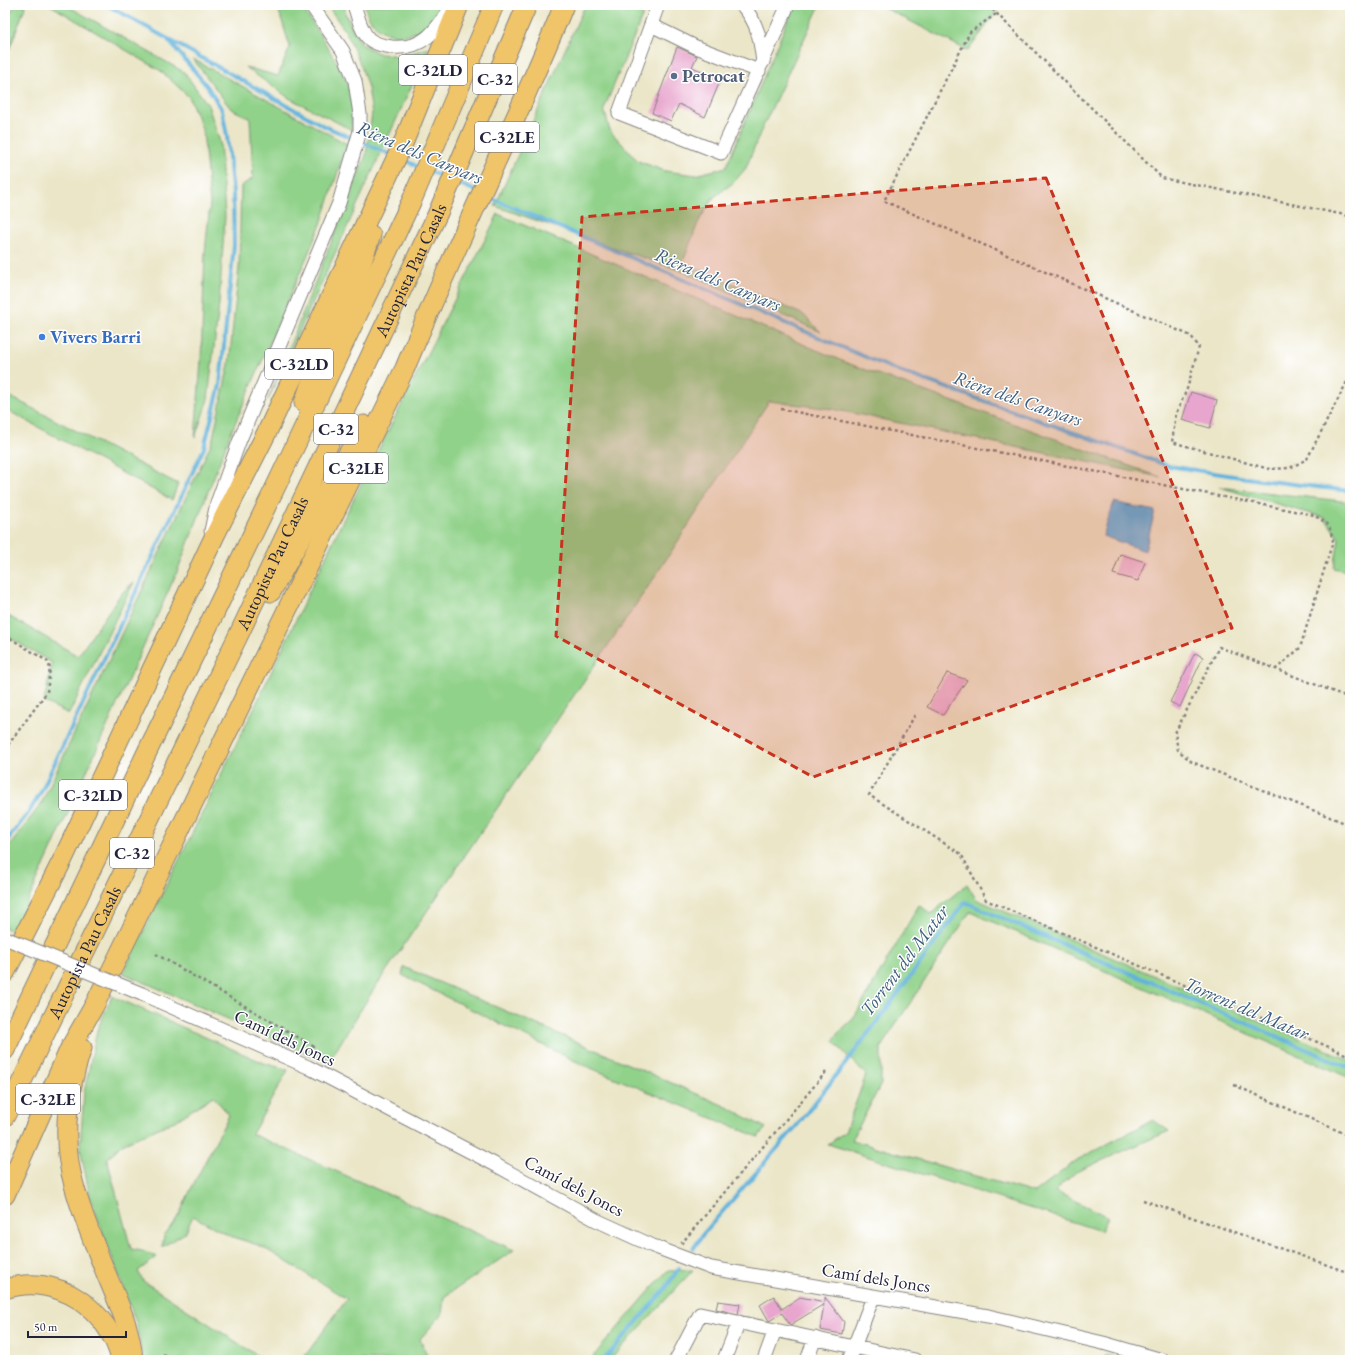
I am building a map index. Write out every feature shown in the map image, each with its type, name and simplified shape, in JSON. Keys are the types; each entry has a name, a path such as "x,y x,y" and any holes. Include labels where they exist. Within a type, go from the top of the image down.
{"highway":[{"name":"C-32LD","path":"404,140 460,5"},
{"name":"Autopista Pau Casals","path":"5,1050 276,486 408,207 436,145 494,5"},
{"name":"Autopista Pau Casals","path":"5,1116 238,636 434,221 527,5"},
{"name":"C-32LE","path":"5,1195 70,1048 94,1006 405,368 428,312 565,5"},
{"name":"C-32","path":"276,486 312,380 359,270 382,194 404,140"},
{"name":"C-32LD","path":"5,972 63,859 208,551 382,194"},
{"name":"C-32","path":"238,636 267,601 428,312"},
{"path":"94,1006 73,1078 67,1119 68,1153 74,1184 86,1221 123,1313 133,1360"},
{"path":"5,1289 13,1286 37,1285 58,1288 77,1298 93,1309 107,1326 117,1346 121,1360"}],"street":[{"path":"208,551 217,503 239,442 339,203 360,131 360,114 355,81 343,51 311,5"},
{"path":"354,5 363,30 369,39 378,44 397,48 416,44 427,38 436,29 454,5"},
{"path":"658,5 618,113 721,154 788,5"},
{"path":"742,5 749,14 760,36 761,67"},
{"path":"651,25 696,47 761,67"},
{"name":"Camí dels Joncs","path":"5,938 142,994 319,1073 494,1164 596,1220 653,1246 711,1268 988,1316 1103,1343 1162,1360"},
{"path":"848,1360 873,1297"},
{"path":"676,1360 700,1314 910,1359"},
{"path":"724,1360 739,1322"},
{"path":"764,1360 775,1330"},
{"path":"807,1360 815,1338"}],"path":[{"path":"988,5 1162,178 1350,216"},
{"path":"996,14 970,32 884,201 1191,336 1200,347 1187,389 1176,414 1172,442 1269,469 1290,468 1307,459 1350,376"},
{"path":"782,410 1314,515 1329,525 1334,541 1300,648 1276,670"},
{"path":"5,635 47,661 50,668 47,692 5,749"},
{"path":"1350,698 1219,648 1175,733 1178,750 1192,762 1350,825"},
{"path":"915,715 869,795 961,854 986,900 1350,1056"},
{"path":"156,954 313,1046 319,1073"},
{"path":"673,1254 826,1072"},
{"path":"1234,1085 1350,1136"},
{"path":"1143,1200 1350,1274"},
{"path":"163,1354 172,1360"}],"highlighted area":[{"path":"1046,178 1232,628 813,777 556,636 582,217"}],"green space":[{"path":"14,5 26,5 5,61 5,28"},
{"path":"50,5 66,5 184,72 208,105 220,142 225,216 219,304 208,399 195,438 201,361 205,253 210,203 203,131 189,97 161,71"},
{"path":"266,5 300,5 316,28 348,85 352,109 352,130 289,98 245,67 278,76 290,47 279,11"},
{"path":"327,5 345,5 345,13 353,30 363,45 380,54 401,56 429,48 268,400 366,155 372,113 368,88 361,66 346,32"},
{"path":"365,5 441,5 429,23 420,30 410,34 400,35 382,31 368,16"},
{"path":"585,5 647,5 604,109 610,131 638,161 665,171 696,175 726,167 794,5 820,5 760,133 746,168 734,182 713,198 698,223 683,262 804,315 821,332 681,271 495,206"},
{"path":"879,5 998,5 1000,7 968,51"},
{"path":"193,59 347,144 321,224 230,435 177,572 14,932 5,928 5,852 41,804 212,442 229,364 239,267 241,186 253,178 250,118 231,109"},
{"path":"498,214 847,363 1160,477 832,409 769,401 656,575 372,992 328,1063 123,973 258,700 344,518"},
{"path":"5,394 178,484 172,500 5,409"},
{"path":"1219,487 1350,502 1350,572 1334,568 1339,539 1325,518"},
{"path":"134,582 69,714 44,702 52,663 5,635 5,614 78,656 120,595"},
{"path":"967,884 976,899 1350,1060 1350,1078 970,912 881,1047 881,1084 852,1140 1034,1193 1077,1160 1153,1120 1169,1131 1076,1172 1055,1191 1108,1217 1101,1231 828,1144 845,1132 866,1075 833,1041 839,1032 853,1019 919,905 931,914"},
{"path":"404,967 727,1107 766,1128 758,1137 581,1064 402,975"},
{"path":"112,996 264,1063 288,1070 252,1134 514,1250 444,1297 442,1314 420,1339 429,1360 302,1360 347,1299 261,1246 230,1236 193,1216 185,1233 162,1247 164,1236 179,1215 229,1115 213,1096 177,1120 122,1144 107,1159 131,1249 142,1251 157,1257 138,1271 143,1281 264,1360 143,1360 136,1322 90,1197 80,1148 84,1093 97,1030"},
{"path":"693,1270 610,1360 590,1360 667,1271"},
{"path":"1106,1355 1123,1359 1123,1360 1104,1360"}],"water":[{"path":"1114,502 1155,511 1145,551 1103,536"}],"building":[{"path":"677,47 697,56 692,67 721,79 705,117 679,104 671,121 652,113"},
{"path":"1191,392 1217,400 1210,428 1182,420"},
{"path":"1120,554 1145,562 1138,581 1113,574"},
{"path":"1195,653 1203,657 1180,707 1170,702"},
{"path":"947,673 967,680 943,715 927,707"},
{"path":"774,1296 782,1309 800,1297 825,1302 825,1297 844,1322 842,1334 820,1330 824,1304 790,1325 782,1313 769,1321 760,1305"},
{"path":"718,1301 740,1304 738,1314 716,1309"}],"waterway":[{"name":"Riera dels Canyars","path":"107,5 324,126 392,155"},
{"path":"5,843 29,812 40,794 204,448 220,385 234,245 233,194 227,136 222,110 207,86 169,41"},
{"name":"Riera dels Canyars","path":"402,159 421,168"},
{"name":"Riera dels Canyars","path":"429,171 447,179"},
{"name":"Riera dels Canyars","path":"457,183 476,191"},
{"name":"Riera dels Canyars","path":"486,196 896,370 1169,466 1260,480 1350,491"},
{"name":"Torrent del Matar","path":"693,1249 704,1233 799,1123 859,1046 965,902 1350,1068"},
{"path":"604,1360 665,1289 679,1268"}],"place":[{"name":"Petrocat","path":"674,76"},
{"name":"Vivers Barri","path":"42,337"}]}
